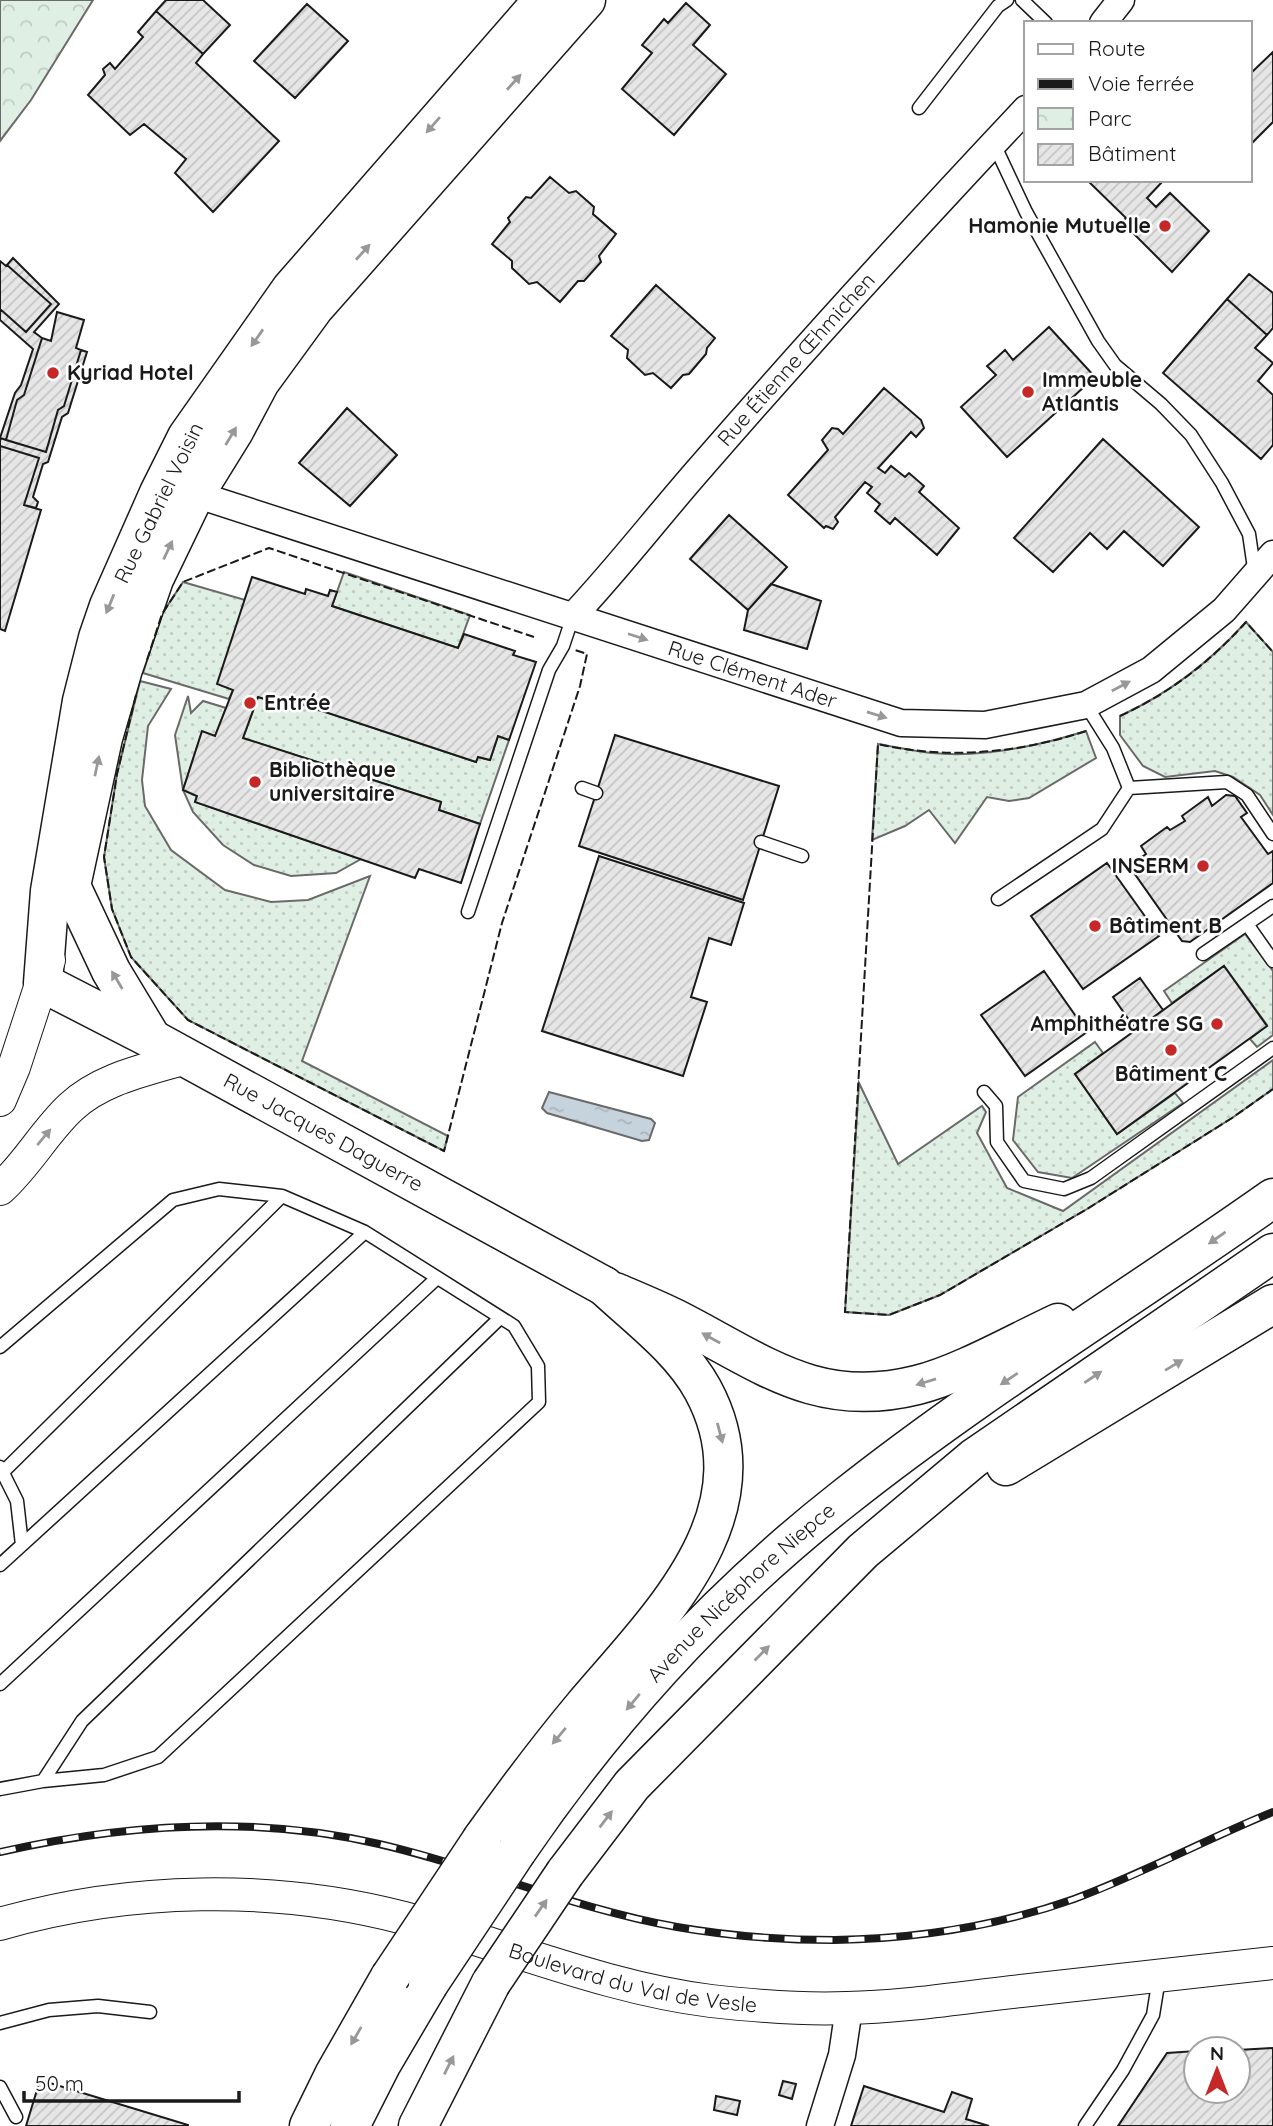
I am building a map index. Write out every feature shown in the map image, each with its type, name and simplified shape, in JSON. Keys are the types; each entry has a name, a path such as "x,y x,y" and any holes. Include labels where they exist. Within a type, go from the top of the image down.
{"main road":[{"path":"303,298 586,0"},
{"path":"152,1039 111,971 71,886 103,738 182,484 234,431 303,298 534,3"},
{"name":"Rue Gabriel Voisin","path":"43,983 50,891 82,701 98,638 109,606 182,484"},
{"name":"Rue Jacques Daguerre","path":"43,983 152,1039 604,1286"},
{"name":"Avenue Nicéphore Niepce","path":"350,2126 382,2063 428,1985 550,1803 660,1670 773,1558 841,1500 917,1442 1273,1198"},
{"path":"418,2126 491,1983 565,1874 632,1784 863,1551 974,1458 1273,1254"},
{"path":"604,1286 678,1320 775,1373 823,1389 860,1392 893,1390 942,1377 1173,1269"},
{"path":"309,2126 334,2075 390,1977 482,1839 548,1750 666,1608 698,1558 720,1506 725,1468 724,1449 713,1411 703,1389 692,1371 604,1286"},
{"path":"863,1551 1273,1304"}],"street":[{"path":"1105,21 1121,0"},
{"name":"Rue Étienne Œhmichen","path":"573,616 610,577 700,467 866,280 994,144 1024,118"},
{"name":"Rue Clément Ader","path":"182,484 282,524 901,723 985,726 1086,705 1151,670 1224,610 1273,554"},
{"path":"43,983 71,886"},
{"name":"Rue Gabriel Voisin","path":"0,1100 43,983"},
{"path":"0,1189 71,1107 88,1093 111,1082 185,1058"},
{"name":"Boulevard du Val de Vesle","path":"0,1924 48,1910 125,1899 207,1895 290,1898 367,1909 406,1918 638,1987 707,2000 786,2008 849,2008 1273,1963"},
{"path":"820,2126 842,2055 849,2008"}],"lane":[{"path":"919,108 998,6 1007,0"},
{"path":"1023,0 1044,21"},
{"path":"994,144 1026,212 1098,341 1115,365 1161,404 1191,435 1222,483 1249,534 1255,575"},
{"path":"468,912 549,670 563,646 573,616"},
{"path":"1086,705 1113,748 1129,788"},
{"path":"1129,788 1227,782 1247,795 1273,834"},
{"path":"582,788 596,793"},
{"path":"998,899 1101,829 1129,788"},
{"path":"761,842 802,856"},
{"path":"1203,954 1273,906"},
{"path":"1247,924 1273,961"},
{"path":"984,1092 996,1106 997,1142 1024,1181 1064,1189 1091,1178 1273,1048"},
{"path":"0,1347 173,1200 219,1189 282,1196 365,1232 514,1326 538,1366 539,1402 158,1757 104,1775 43,1781 0,1789"},
{"path":"22,1545 17,1501 2,1469 282,1196"},
{"path":"0,1565 365,1232"},
{"path":"0,1684 437,1278"},
{"path":"43,1781 82,1721 500,1318"},
{"path":"1086,2126 1124,2070 1153,2015 1159,1976"},
{"path":"0,2023 49,2010 98,2006 150,2012"},
{"path":"0,2087 16,2117"}],"green space":[{"path":"0,0 93,0 31,100 0,141"},
{"path":"344,572 470,615 458,648 332,606"},
{"path":"183,582 245,600 233,690 229,699 143,673 162,614"},
{"path":"1246,622 1273,652 1273,815 1260,795 1233,777 1215,771 1165,777 1143,766 1120,735 1120,716 1172,687 1218,650"},
{"path":"140,681 171,689 148,726 142,780 145,806 171,850 225,890 271,902 308,900 370,876 302,1061 448,1136 444,1151 188,1020 131,957 112,909 104,857 117,774"},
{"path":"188,696 191,713 203,701 226,708 215,736 202,732 183,790 175,735"},
{"path":"258,697 281,704 283,698 476,762 478,757 490,760 498,736 509,740 480,824 439,810 441,802 243,738"},
{"path":"1086,731 1096,758 1029,798 1009,801 987,797 955,843 929,810 905,826 872,840 878,744 932,753 970,754 1029,746"},
{"path":"183,790 197,796 195,802 361,859 336,873 291,876 254,865 223,845 193,812"},
{"path":"1245,934 1273,971 1273,1035 1257,1047 1250,1039 1267,1025 1224,966 1172,1003 1164,991"},
{"path":"1095,1042 1103,1053 1075,1074 1117,1134 1175,1093 1183,1103 1072,1178 1038,1172 1013,1140 1018,1097"},
{"path":"1273,1060 1273,1089 1232,1118 1087,1209 940,1295 889,1315 845,1312 859,1083 898,1164 982,1106 986,1112 977,1133 1007,1188 1063,1211"}],"water":[{"path":"549,1092 651,1119 655,1123 649,1140 642,1141 547,1113 542,1108"}],"building":[{"path":"166,0 203,0 230,25 203,54 156,11"},
{"path":"686,3 710,25 693,45 726,74 674,135 622,89 652,53 642,45 664,19 668,23"},
{"path":"307,4 348,41 295,98 254,61"},
{"path":"156,11 203,54 196,63 279,141 213,212 175,173 186,159 144,124 130,135 88,95 105,75 103,69 110,63 115,69 143,37 138,32"},
{"path":"1273,52 1273,122 1252,143 1252,72"},
{"path":"550,177 569,193 576,191 594,207 593,214 616,234 599,256 601,262 584,281 578,281 560,302 537,282 529,284 512,268 512,261 492,244 510,222 508,218 526,197 531,198"},
{"name":"Hamonie Mutuelle","path":"1089,182 1162,182 1147,198 1156,207 1170,193 1209,231 1172,272 1122,222 1126,218"},
{"path":"13,258 59,304 34,332 42,338 24,395 17,400 6,440 0,438 33,349 0,320 0,309 26,332 51,304 7,265"},
{"path":"0,261 51,304 26,332 0,309"},
{"path":"1249,274 1273,293 1273,328 1267,335 1227,299"},
{"path":"656,285 715,338 689,374 683,375 671,388 653,373 645,375 627,358 628,350 611,336"},
{"path":"1227,299 1267,335 1255,348 1273,363 1258,381 1273,395 1273,445 1261,459 1163,373"},
{"name":"Kyriad Hotel","path":"57,312 84,320 76,348 81,350 64,406 58,410 46,452 6,440 17,400 24,395 42,338 51,341"},
{"name":"Immeuble Atlantis","path":"1049,327 1095,377 1007,457 961,407 996,375 987,366 1005,350 1013,360"},
{"path":"81,350 87,352 68,413 62,417 48,462 43,464 33,497 38,502 36,508 24,505 39,458 0,446 0,438 46,452 58,410 64,406"},
{"path":"884,388 921,420 924,428 916,437 911,432 878,468 885,473 891,466 905,477 909,473 924,486 919,492 959,528 937,555 895,518 890,524 875,511 880,504 867,493 872,487 865,482 835,517 838,522 833,529 826,526 824,528 788,495 828,450 822,440 832,428 843,434"},
{"path":"347,408 397,455 350,506 299,463"},
{"path":"1103,439 1199,527 1163,566 1124,531 1107,549 1090,533 1053,572 1014,538"},
{"path":"0,446 39,458 24,505 41,510 5,631 0,629"},
{"path":"729,515 787,567 748,610 690,559"},
{"path":"252,577 305,594 306,589 328,596 330,590 337,592 332,606 458,648 464,634 515,651 513,655 536,662 509,740 498,736 490,760 478,757 476,762 283,698 281,704 258,697 243,738 441,802 439,810 480,824 461,883 419,869 415,878 195,802 197,796 183,790 202,731 215,736 233,690 217,684"},
{"path":"771,584 821,601 807,649 744,630 748,610"},
{"path":"615,735 779,786 743,900 579,846"},
{"name":"INSERM","path":"1226,795 1235,796 1247,813 1241,817 1268,854 1273,851 1273,883 1190,942 1182,941 1132,870 1135,862 1146,854 1141,846 1167,827 1170,830 1185,821 1182,816 1208,797 1212,806"},
{"path":"599,856 744,903 731,945 709,938 691,997 707,1002 683,1076 542,1031"},
{"name":"Bâtiment B","path":"1107,863 1159,936 1083,989 1031,916"},
{"name":"Bâtiment C","path":"1224,966 1267,1026 1117,1134 1075,1074"},
{"path":"1044,971 1087,1032 1025,1076 981,1015"},
{"path":"1140,978 1163,1010 1136,1030 1113,997"},
{"path":"1273,2048 1273,2126 1118,2126 1167,2053 1182,2052 1182,2105 1252,2105 1252,2049"},
{"path":"40,2080 188,2125 188,2126 26,2126"},
{"path":"783,2081 796,2084 792,2099 779,2095"},
{"path":"864,2086 944,2112 952,2092 972,2099 966,2119 989,2126 851,2126"},
{"path":"716,2096 740,2101 737,2115 714,2110"}],"railway":[{"path":"0,1852 47,1842 141,1830 237,1826 284,1829 332,1835 416,1853 601,1910 677,1927 775,1938 834,1940 925,1934 1016,1917 1074,1899 1124,1879 1273,1812"}],"fence":[{"path":"147,660 162,614 183,582 269,548 534,637"},
{"path":"1120,716 1172,687 1218,650 1246,622 1273,652"},
{"path":"136,695 117,774 104,857 112,909 131,957 188,1020 444,1151 502,923 580,686 587,654 575,650"},
{"path":"1086,731 1035,745 983,752 931,752 878,744 845,1312 889,1315 940,1295 1087,1209 1232,1118 1273,1089"}],"place":[{"name":"Hamonie Mutuelle","path":"1165,226"},
{"name":"Kyriad Hotel","path":"53,373"},
{"name":"Immeuble Atlantis","path":"1028,392"},
{"name":"Entrée","path":"250,703"},
{"name":"Bibliothèque universitaire","path":"255,782"},
{"name":"INSERM","path":"1203,866"},
{"name":"Bâtiment B","path":"1095,926"},
{"name":"Amphithéatre SG","path":"1217,1024"},
{"name":"Bâtiment C","path":"1171,1050"}]}
